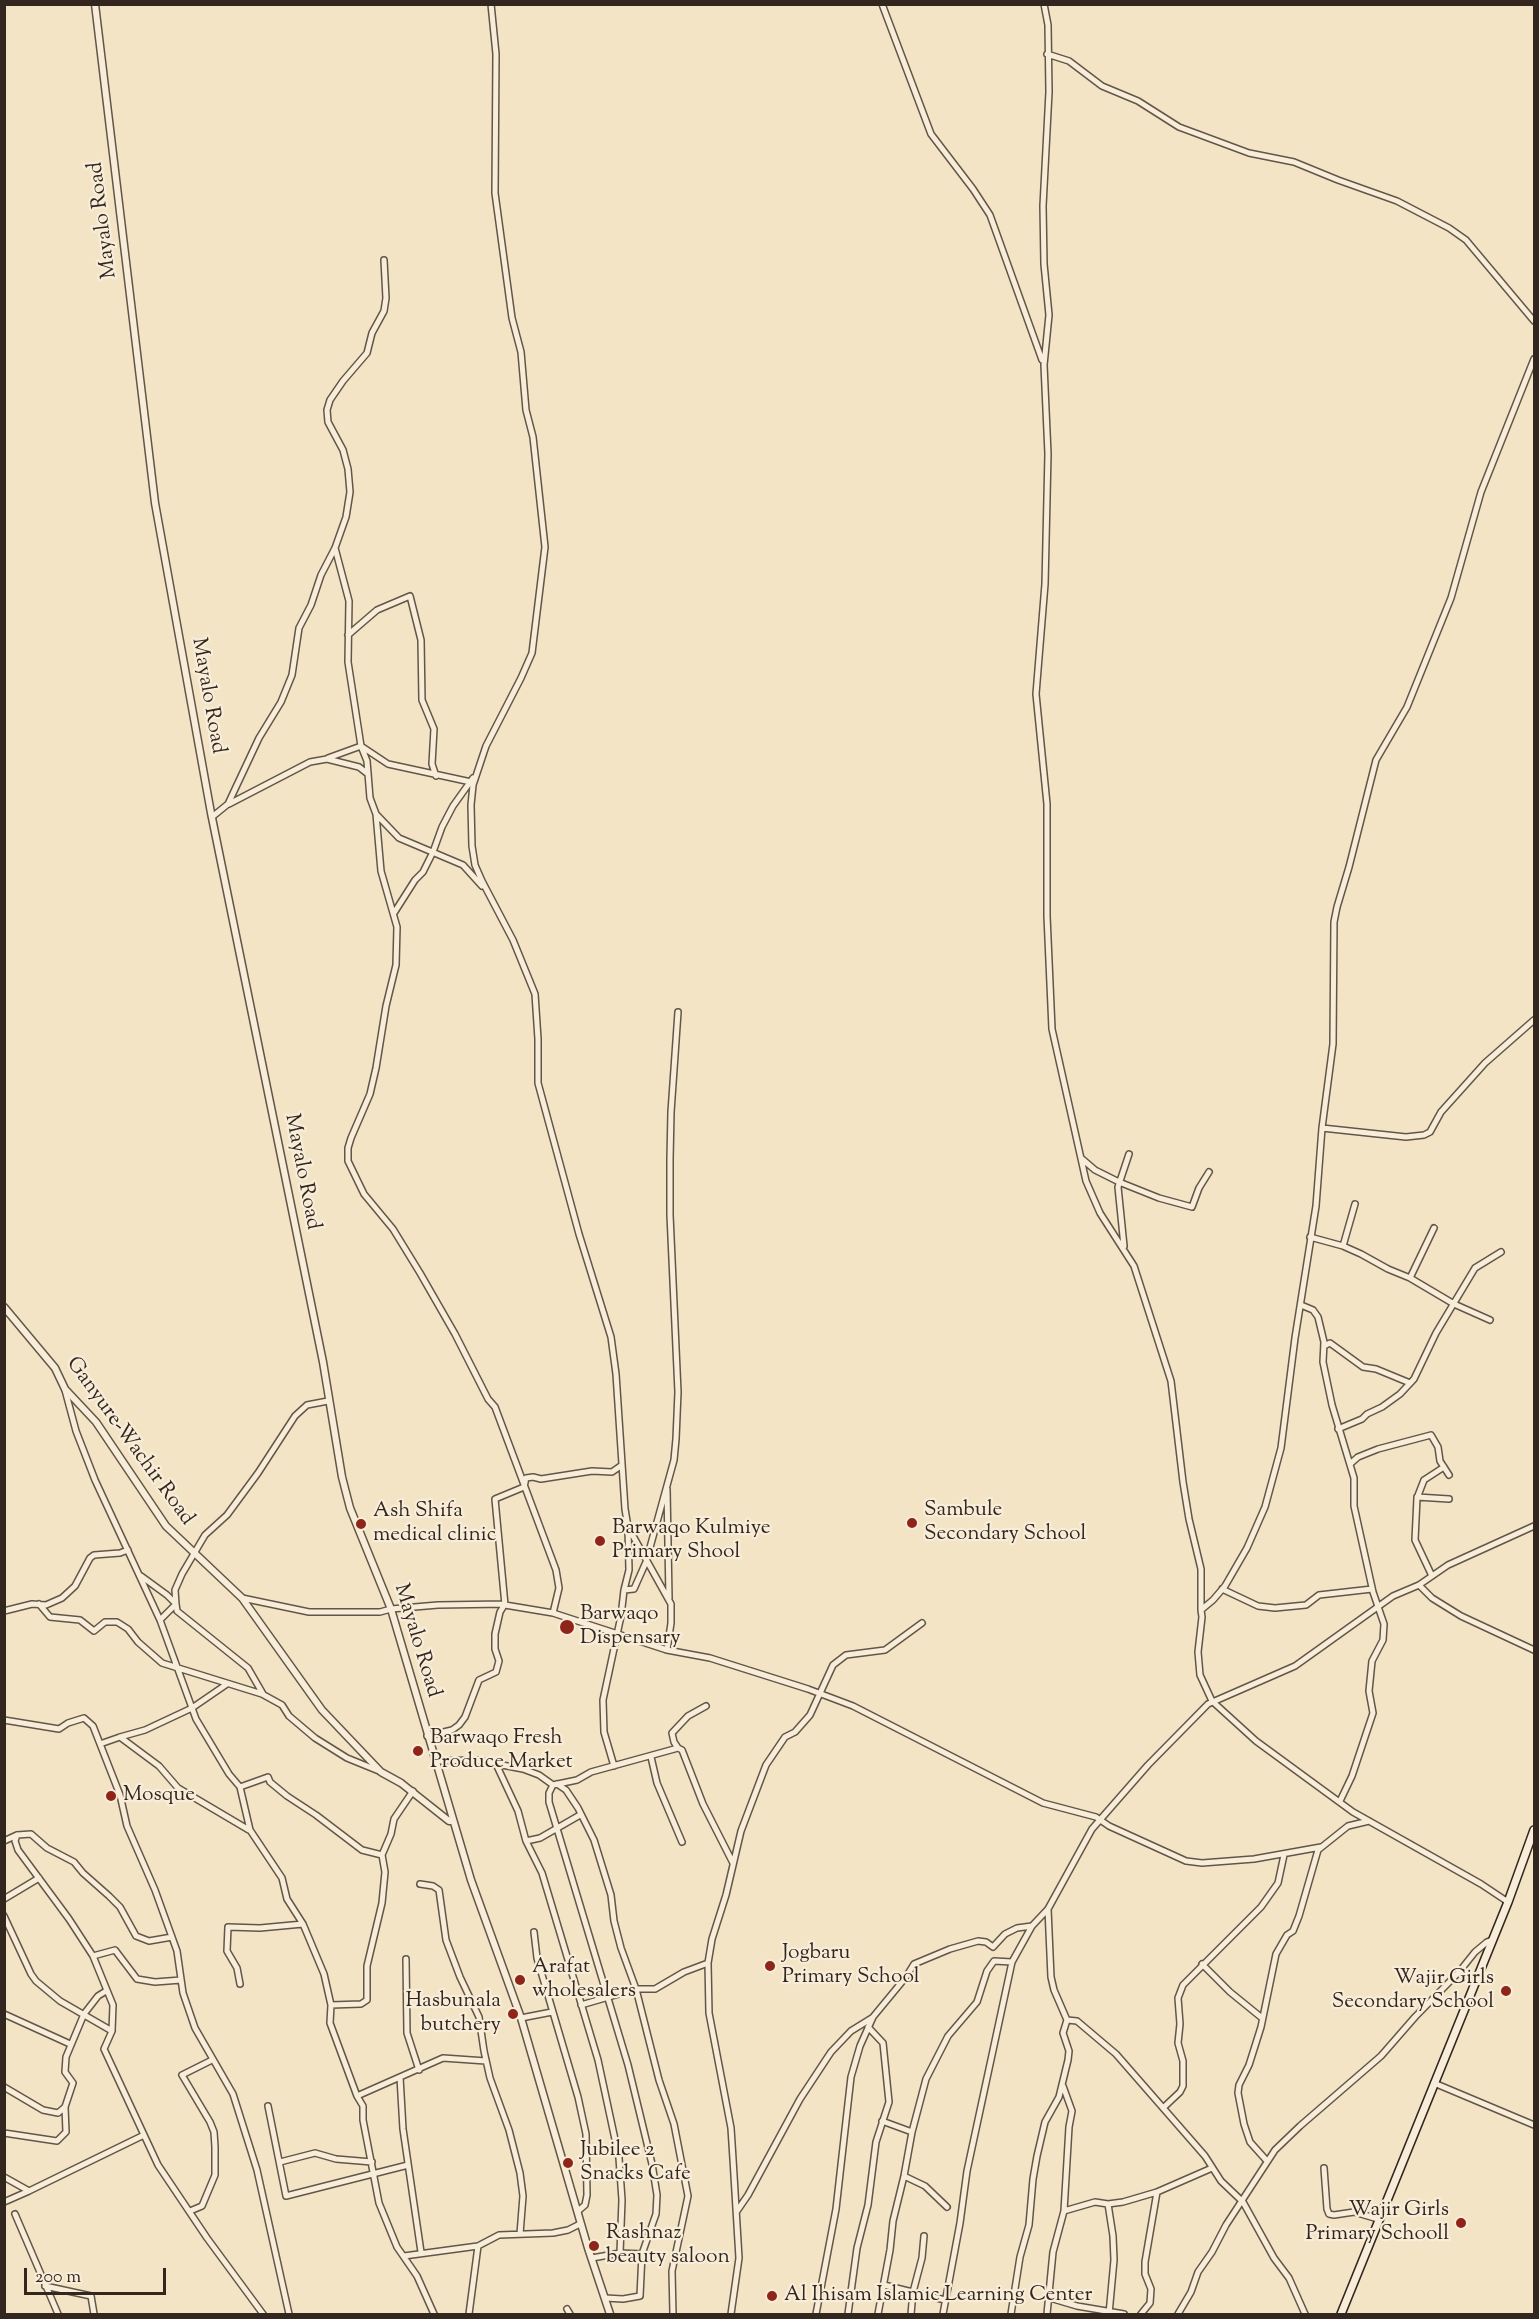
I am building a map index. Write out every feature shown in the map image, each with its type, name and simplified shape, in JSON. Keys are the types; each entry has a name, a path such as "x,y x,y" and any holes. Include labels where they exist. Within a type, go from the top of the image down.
{"main road":[{"path":"1341,2314 1508,1902 1534,1830"}],"street":[{"name":"Mayalo Road","path":"95,4 155,503 212,817 321,1350 342,1477 350,1508 391,1609 434,1761 471,1880 521,2018 580,2224 610,2314"},
{"path":"491,4 496,54 495,193 512,318 521,352 526,410 533,437 545,547 532,652 522,678 486,746 476,774 471,805 472,846 475,865 535,994 538,1083 579,1234 611,1337 628,1527 628,1570 603,1700 604,1732 614,1766"},
{"path":"882,4 931,134 990,215 1044,365"},
{"path":"1044,4 1048,24 1049,92 1043,206 1044,264 1049,315 1044,365 1048,454 1044,600 1036,694 1047,804 1048,972 1054,1042 1091,1196 1124,1248 1139,1280 1171,1381 1189,1519 1202,1569 1202,1617 1198,1644 1200,1675 1212,1701 1256,1740 1369,1821 1481,1884 1508,1902"},
{"path":"1047,54 1064,58 1102,86 1137,101 1179,127 1249,153 1294,162 1397,201 1449,228 1466,240 1534,321"},
{"path":"228,804 292,675 299,628 335,548 346,517 350,492 348,469 343,450 328,422 327,410 330,400 342,381 367,353 374,327 384,311 386,298 384,260"},
{"path":"1201,1610 1222,1589 1250,1541 1265,1508 1278,1461 1316,1206 1322,1128 1333,1044 1336,912 1376,760 1407,707 1451,598 1481,492 1534,359"},
{"path":"335,548 349,601 348,662 361,746 367,761 370,798 376,814 381,871 397,927 397,951 392,985 370,1094 351,1138 348,1161 364,1194 393,1229 420,1273 455,1334 488,1399 495,1407 553,1560 558,1578 558,1592 553,1613"},
{"path":"348,635 377,610 410,596 421,640 422,700 434,729 432,764 436,776"},
{"path":"212,817 228,804 310,762 327,759 361,746"},
{"path":"361,746 388,764 471,782"},
{"path":"327,759 359,767 368,774"},
{"path":"394,913 415,879 423,872 442,827 476,774"},
{"path":"376,814 399,838 463,865 491,896"},
{"path":"624,1590 634,1589 646,1562 674,1460 678,1413 670,1192 671,1112 678,1012"},
{"path":"1322,1128 1406,1137 1430,1132 1441,1112 1485,1063 1534,1020"},
{"path":"1124,1248 1118,1187 1128,1154"},
{"path":"1081,1158 1095,1170 1119,1182 1159,1198 1192,1207 1199,1188 1209,1172"},
{"path":"1343,1246 1355,1204"},
{"path":"1410,1278 1434,1228"},
{"path":"1310,1237 1343,1246 1410,1278 1454,1304 1490,1320"},
{"path":"1338,1429 1362,1419 1400,1394 1410,1383 1436,1333 1475,1269 1501,1252"},
{"path":"1301,1305 1313,1310 1318,1317 1324,1346 1323,1362 1338,1429 1354,1478 1354,1506 1372,1589 1384,1624 1383,1640 1372,1661 1369,1690 1374,1709 1352,1776 1340,1801"},
{"name":"Ganyure-Wachir Road","path":"4,1307 55,1368 65,1389 96,1422 166,1526 242,1598 322,1710 381,1772 413,1791 453,1821"},
{"path":"1324,1346 1330,1343 1363,1367 1376,1369 1410,1383"},
{"path":"65,1389 76,1431 95,1480 160,1620 192,1708 229,1774 240,1787 250,1830 282,1878 287,1899 303,1924 324,1974 331,2005 330,2023 357,2096 363,2106 363,2120 379,2203 397,2247 417,2276 434,2314"},
{"path":"264,1696 248,1668 177,1611 175,1590 205,1534 226,1515 258,1473 295,1416 307,1406 328,1401"},
{"path":"1350,1464 1358,1457 1378,1449 1431,1435 1438,1447 1440,1461 1449,1475"},
{"path":"524,1487 526,1478 541,1479 592,1471 612,1472 622,1465"},
{"path":"1432,1576 1415,1540 1418,1497 1424,1480 1443,1467"},
{"path":"666,1484 671,1623 667,1650"},
{"path":"427,1736 452,1730 459,1725 465,1718 479,1680 496,1672 499,1661 495,1649 495,1634 500,1612 505,1604 495,1499 524,1487"},
{"path":"1418,1497 1449,1499"},
{"path":"943,2314 967,2171 1012,1962 1032,1926 1048,1909 1092,1829 1142,1771 1212,1701 1295,1666 1393,1596 1419,1585 1448,1565 1534,1526"},
{"path":"628,1527 646,1562 669,1598"},
{"path":"4,1611 32,1604 46,1605 62,1598 69,1593 81,1577 90,1558 94,1555 129,1550"},
{"path":"138,1574 176,1604"},
{"path":"1419,1585 1432,1598 1461,1617 1534,1650"},
{"path":"1222,1589 1258,1606 1275,1608 1306,1605 1319,1595 1372,1589"},
{"path":"242,1598 309,1612 380,1612 391,1609 459,1604 505,1604 553,1613 667,1650 731,1663 821,1694 870,1715 1043,1803 1093,1817 1186,1861 1202,1863 1284,1855 1321,1847 1348,1826 1369,1821"},
{"path":"39,1604 50,1617 80,1620 94,1631 105,1622 117,1622 128,1629 138,1642 162,1663 264,1696 282,1705 289,1716 315,1738 347,1758 381,1772"},
{"path":"160,1620 176,1604"},
{"path":"731,2314 739,2258 737,2211 731,2128 709,2013 708,1963 712,1939 733,1863 747,1814 766,1765 784,1737 795,1732 810,1715 833,1665 846,1655 885,1650 922,1623"},
{"path":"100,1744 146,1730 192,1708 227,1684"},
{"path":"706,1706 688,1716 672,1732 674,1742 682,1750 703,1804 733,1863"},
{"path":"4,1720 59,1729 68,1723 84,1718 93,1725 120,1795 127,1826 177,1951 183,1993 195,2028 212,2060 228,2081 246,2135 257,2169 289,2314"},
{"path":"120,1737 159,1766 178,1788 250,1830"},
{"path":"605,2298 623,2299 640,2296 642,2254 656,2214 657,2195 640,2111 557,1830 549,1802 549,1793 555,1784 577,1780 591,1772 678,1748"},
{"path":"651,1757 657,1783 682,1842"},
{"path":"434,1761 476,1760 523,1769 539,1775 566,1790 594,1840 611,1895 614,1921 636,1989 659,2080 674,2124 688,2196 672,2271 673,2314"},
{"path":"496,1764 518,1811 526,1841 542,1873 598,2060 619,2158 622,2200 620,2253"},
{"path":"240,1787 268,1777 270,1782 287,1796 362,1850 382,1854"},
{"path":"331,2005 361,2004 367,2000 367,1966 382,1903 385,1872 382,1854 391,1834 394,1819 413,1791"},
{"path":"526,1841 540,1838 557,1830 580,1815"},
{"path":"4,1841 17,1834 31,1834 47,1848 74,1862 120,1907 136,1936 149,1941 172,1937"},
{"path":"17,1834 15,1841 18,1850 93,1956 112,2005 112,2031 104,2049 144,2135 159,2164 207,2238 263,2314"},
{"path":"1267,2161 1250,2142 1238,2093 1239,2085 1249,2065 1276,1954 1287,1935 1293,1931 1321,1847"},
{"path":"1163,2108 1180,2092 1184,2081 1183,2061 1178,2043 1180,2024 1178,1998 1183,1985 1261,1907 1278,1883 1284,1855"},
{"path":"4,1899 39,1878"},
{"path":"420,1884 433,1886 439,1890 446,1940 479,2017 486,2061 520,2173 523,2196 520,2234"},
{"path":"1011,2314 1020,2257 1029,2225 1037,2156 1045,2122 1063,2086 1069,2051 1063,2032 1067,2020 1051,1977 1048,1909"},
{"path":"4,1916 36,1981 60,2001 112,2031"},
{"path":"240,1984 237,1968 228,1952 228,1927 260,1928 303,1924"},
{"path":"878,2314 893,2221 920,2097 935,2060 948,2036 977,2002 987,1971 994,1961 993,1947 1005,1934 1017,1928 1032,1926"},
{"path":"534,1932 537,1958 578,2097 586,2134 587,2195 585,2205 578,2211"},
{"path":"1178,2314 1191,2292 1198,2272 1267,2161 1300,2126 1381,2056 1415,2017 1460,1972 1475,1952 1487,1941 1492,1940"},
{"path":"816,2314 836,2209 851,2077 868,2027 873,2017 914,1964 950,1949 978,1941 986,1942 993,1947"},
{"path":"93,1956 115,1950 137,1979 155,1982 181,1980"},
{"path":"406,1959 407,2033 419,2070"},
{"path":"994,1961 1012,1962"},
{"path":"581,2005 636,1989 655,1989 684,1972 708,1963"},
{"path":"1202,1964 1230,1992 1262,2018"},
{"path":"4,2133 57,2141 66,2132 65,2107 73,2086 64,2067 70,2044 84,2014 98,1996 106,1991"},
{"path":"521,2018 552,2012"},
{"path":"4,2014 70,2044"},
{"path":"737,2211 800,2099 831,2052 851,2031 873,2017"},
{"path":"1067,2020 1077,2021 1116,2054 1205,2156 1221,2181 1243,2202 1274,2258 1289,2278 1305,2314"},
{"path":"848,2314 857,2248 868,2205 876,2142 889,2102 884,2047 881,2039 868,2027"},
{"path":"357,2096 443,2058 486,2061"},
{"path":"190,2211 202,2206 215,2175 216,2162 214,2132 182,2075 212,2060"},
{"path":"400,2077 408,2165 421,2252"},
{"path":"1434,2083 1534,2125"},
{"path":"1047,2314 1053,2252 1064,2211 1072,2111 1063,2086"},
{"path":"4,2087 43,2110 58,2113 65,2107"},
{"path":"268,2106 286,2196 408,2165"},
{"path":"882,2121 912,2132"},
{"path":"4,2202 144,2135"},
{"path":"280,2162 315,2153 336,2159 372,2162"},
{"path":"1064,2211 1095,2202 1108,2204 1157,2192 1212,2168"},
{"path":"1324,2168 1329,2214 1334,2216 1354,2212 1378,2219"},
{"path":"904,2176 925,2186 947,2207"},
{"path":"4,2177 28,2191"},
{"path":"1141,2314 1150,2303 1145,2262 1157,2192"},
{"path":"1108,2204 1114,2252 1109,2313"},
{"path":"15,2214 58,2314"},
{"path":"404,2256 478,2246 499,2235 568,2230 580,2224"},
{"path":"910,2314 922,2258 924,2236"},
{"path":"469,2314 478,2246"},
{"path":"592,2258 620,2253 642,2254"},
{"path":"884,2285 945,2300"},
{"path":"45,2286 91,2296 94,2314"},
{"path":"1050,2298 1109,2313 1124,2314"},
{"path":"1076,2314 1077,2306"}],"place":[{"name":"Sambule Secondary School","path":"912,1523"},
{"name":"Ash Shifa medical clinic","path":"361,1524"},
{"name":"Barwaqo Kulmiye Primary Shool","path":"600,1541"},
{"name":"Barwaqo Dispensary","path":"567,1627"},
{"name":"Barwaqo Fresh Produce Market","path":"418,1751"},
{"name":"Mosque","path":"111,1796"},
{"name":"Jogbaru Primary School","path":"770,1966"},
{"name":"Arafat wholesalers","path":"520,1980"},
{"name":"Wajir Girls Secondary School","path":"1506,1991"},
{"name":"Hasbunala butchery","path":"513,2014"},
{"name":"Jubilee 2 Snacks Cafe","path":"568,2163"},
{"name":"Wajir Girls Primary Schooll","path":"1461,2223"},
{"name":"Rashnaz beauty saloon","path":"594,2246"},
{"name":"Al Ihisam Islamic Learning Center","path":"772,2296"}]}
